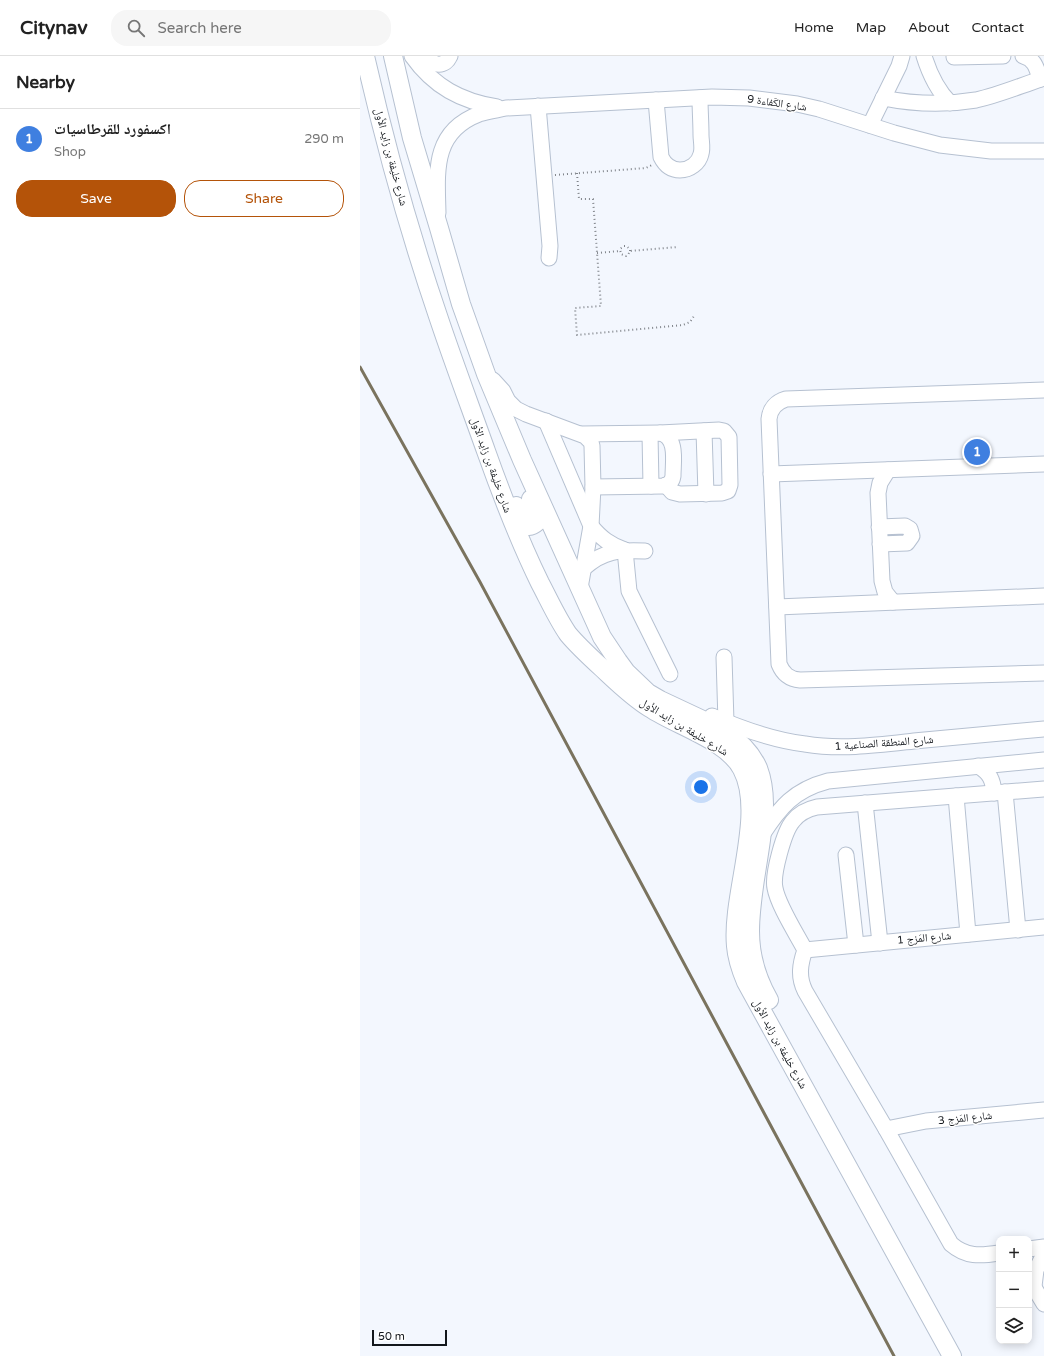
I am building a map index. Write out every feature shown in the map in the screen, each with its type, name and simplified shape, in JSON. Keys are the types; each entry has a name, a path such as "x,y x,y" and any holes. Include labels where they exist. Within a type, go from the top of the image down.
{"main road":[{"name":"شارع خليفة بن زايد الأول","path":"365,56 394,171 416,249 455,367 507,509 535,573 558,618 574,640 613,679 637,699 663,716 724,748 736,759 743,770 749,787 750,812 736,935 736,947 742,971 750,989 952,1356"},
{"name":"شارع خليفة بن زايد الأول","path":"393,56 412,138 462,304 486,374 503,417 602,637 618,661 636,683 648,693 660,700 724,730 733,736 747,750 758,768 763,786 764,813 750,930 753,958 761,985 964,1356"},
{"path":"486,450 498,464 522,522 529,526 534,524 538,519 538,516 506,442 503,428 503,417"}],"street":[{"name":"شارع الكَفاءة 9","path":"412,56 429,76 448,91 468,101 506,108"},
{"path":"428,56 432,63 439,65 445,63 450,56"},
{"path":"870,125 899,66 902,56"},
{"path":"924,56 928,68 941,92 950,103"},
{"path":"954,57 1003,56"},
{"path":"883,98 908,102 950,103 978,99 1042,79 1033,61 1023,56"},
{"name":"شارع الكَفاءة 9","path":"439,228 437,170 441,153 445,145 456,129 472,118 480,114 506,108 700,98 749,98 819,109 917,140 966,149 1017,152 1044,151"},
{"path":"656,100 661,157 668,166 678,170 693,166 700,158 702,148 700,98"},
{"path":"538,106 550,246 549,258"},
{"path":"486,374 495,381 508,401 516,409 581,434 588,439 592,446 594,487 591,526 580,588"},
{"path":"1044,390 786,399 776,403 770,415 779,664 783,673 796,680 1044,673"},
{"path":"546,421 591,526 606,542 625,550"},
{"path":"581,434 655,434 722,430 727,434 729,438 730,488 728,491 706,494 676,494 669,489 659,486"},
{"path":"704,431 706,494"},
{"path":"655,434 659,486"},
{"path":"594,487 659,486 671,482 673,476 672,445 668,436 655,434"},
{"path":"771,474 1044,464"},
{"path":"888,470 880,483 878,493 879,527 883,587 893,602"},
{"path":"879,527 905,526 910,529 912,536 907,543 880,544"},
{"path":"625,550 628,590 670,674"},
{"path":"584,568 596,558 617,551 644,551"},
{"path":"777,607 1044,596"},
{"path":"724,657 726,722"},
{"name":"شارع المنطقة الصناعية 1","path":"660,700 672,701 685,705 726,722 773,738 826,746 866,746 1044,730"},
{"path":"762,835 787,801 796,794 817,784 1044,760"},
{"path":"1009,763 1000,771 998,789 1018,930"},
{"path":"978,766 987,772 998,789"},
{"path":"996,1253 967,1254 959,1251 951,1244 805,991 802,984 800,970 805,950 779,900 775,888 775,869 789,827 798,816 810,809 817,807 956,796 998,789 1044,789"},
{"path":"956,796 968,934"},
{"path":"865,803 880,943"},
{"path":"846,855 856,945"},
{"name":"شارع المَزج 1","path":"805,950 1044,927"},
{"name":"شارع المَزج 3","path":"886,1129 926,1122 1044,1110"},
{"path":"1032,1249 1044,1247"},
{"path":"1032,1280 1044,1254"},
{"path":"1032,1284 1044,1304"}],"path":[{"path":"544,176 646,168 661,157"},
{"path":"577,173 579,199 593,198 601,306 575,308 577,335 683,325 690,322 694,316"},
{"path":"597,252 620,251 622,247 626,246 630,248 630,251"},
{"path":"620,251 621,254 626,256 630,251 678,247"}],"waterway":[{"path":"360,367 480,582 894,1356"}],"place":[{"name":"اكسفورد للقرطاسيات","path":"977,452"}]}
